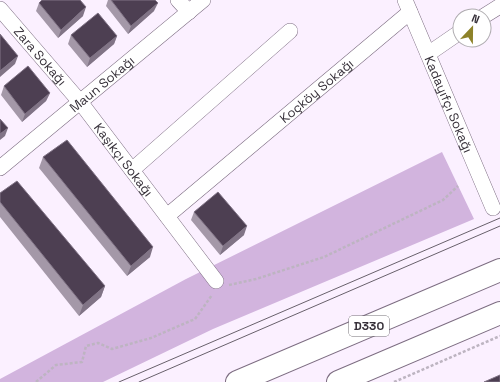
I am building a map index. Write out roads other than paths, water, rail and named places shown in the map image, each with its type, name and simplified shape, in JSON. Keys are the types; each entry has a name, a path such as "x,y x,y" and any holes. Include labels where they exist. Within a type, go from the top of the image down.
{"highway":[{"name":"D330","path":"237,382 500,270"},
{"path":"338,382 500,313"}],"street":[{"path":"178,0 189,12"},
{"name":"Maun Sokağı","path":"0,168 81,103 203,0"},
{"name":"Kadayıfçı Sokağı","path":"407,6 493,208"},
{"name":"Koçköy Sokağı","path":"167,216 407,6"},
{"name":"Zara Sokağı","path":"0,9 81,103"},
{"path":"132,170 290,31"},
{"path":"428,54 452,38"},
{"name":"Kaşıkçı Sokağı","path":"81,103 167,216 217,287"}],"tram line":[{"path":"119,382 500,218"},
{"path":"139,382 500,226"}]}
